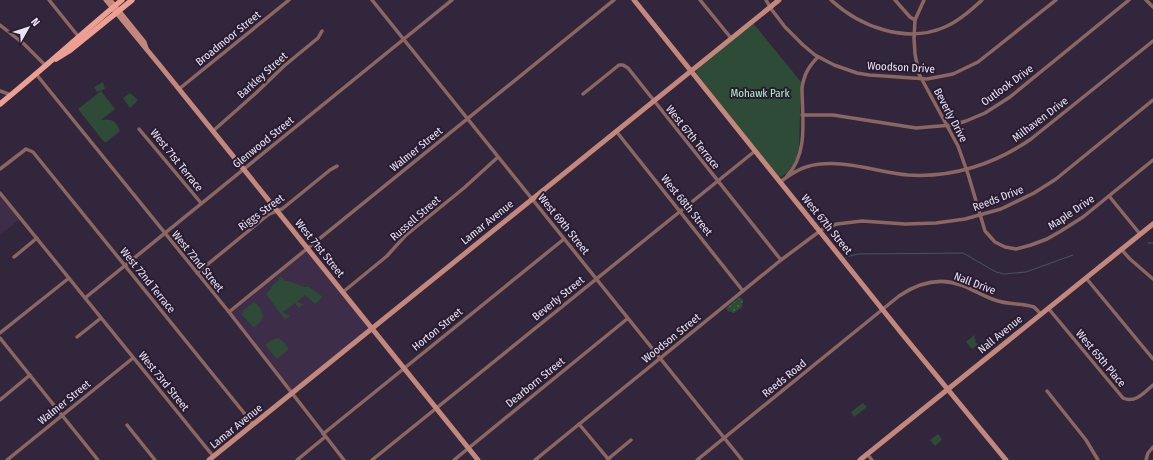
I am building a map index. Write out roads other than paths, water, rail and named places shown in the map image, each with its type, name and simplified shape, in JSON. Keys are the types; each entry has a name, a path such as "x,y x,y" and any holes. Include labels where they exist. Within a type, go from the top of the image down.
{"main road":[{"path":"0,104 46,66 68,51 115,9 122,0"},
{"path":"46,66 78,36 115,9 132,0"}],"street":[{"path":"49,0 78,36"},
{"name":"West 71st Street","path":"106,0 115,9 143,46 308,248 478,460"},
{"name":"West 71st Street","path":"110,0 115,9"},
{"name":"West 69th Street","path":"372,0 627,319 742,460"},
{"name":"Glenwood Street","path":"85,298 452,0"},
{"name":"Walmer Street","path":"229,312 614,0"},
{"name":"West 67th Street","path":"634,0 947,390 1006,460"},
{"path":"700,0 731,38"},
{"name":"Woodson Drive","path":"766,0 794,37 818,57 834,65 857,73 922,78 942,77 953,74 978,62 1056,0"},
{"name":"Lamar Avenue","path":"211,459 690,70 779,0"},
{"path":"831,0 846,13 865,23 885,30 914,33 929,32 945,27 962,17 982,0"},
{"path":"896,0 910,17 915,20"},
{"name":"Beverly Drive","path":"924,0 915,20 914,33 917,64 926,87 958,146 967,170 980,215"},
{"name":"Outlook Drive","path":"802,115 841,116 916,128 947,125 975,117 999,105 1129,0"},
{"path":"1146,0 1153,6"},
{"name":"Broadmoor Street","path":"179,89 286,1"},
{"path":"0,25 24,44 46,66"},
{"name":"Barkley Street","path":"213,131 284,66 318,38 322,31"},
{"name":"Milhaven Drive","path":"780,182 801,169 820,165 839,164 893,173 925,175 967,170 999,158 1027,142 1153,40"},
{"path":"780,182 796,163 801,150 802,88 808,69 818,57"},
{"name":"West 67th Terrace","path":"583,94 619,65 623,65 628,68 781,260"},
{"name":"West 72nd Street","path":"36,74 229,312 281,378 291,394 344,460"},
{"path":"1,92 10,95"},
{"name":"Reeds Drive","path":"820,231 831,226 850,222 868,221 921,224 954,221 980,215 1016,202 1056,179 1153,100"},
{"name":"West 71st Terrace","path":"139,129 201,203"},
{"name":"West 68th Street","path":"616,131 743,291"},
{"name":"West 72nd Terrace","path":"0,169 25,150 28,149 33,152 253,424"},
{"name":"Beverly Street","path":"372,460 755,151"},
{"name":"Russell Street","path":"343,292 386,256 405,236 464,188 498,157"},
{"name":"Maple Drive","path":"980,215 985,231 990,238 1001,246 1016,249 1031,245 1061,231 1082,217 1153,160"},
{"path":"796,163 801,169"},
{"name":"Riggs Street","path":"197,273 269,214 282,209 337,166"},
{"name":"West 73rd Street","path":"0,193 133,358 211,459"},
{"path":"1109,196 1140,234"},
{"name":"Nall Avenue","path":"860,460 1153,224"},
{"name":"Woodson Street","path":"534,460 781,260 820,231"},
{"path":"14,257 37,238"},
{"name":"Horton Street","path":"297,460 324,435 404,368 564,239"},
{"path":"1121,249 1153,279"},
{"path":"0,333 69,278"},
{"path":"1086,278 1153,359"},
{"name":"Nall Drive","path":"882,309 914,287 925,283 942,281 960,284 1005,304 1034,307 1041,314"},
{"name":"West 65th Place","path":"1048,308 1123,398 1131,400 1137,398 1153,385"},
{"name":"Reeds Road","path":"697,460 882,309"},
{"path":"77,337 101,318"},
{"name":"Dearborn Street","path":"454,460 627,319"},
{"path":"0,338 98,460"},
{"name":"Walmer Street","path":"7,460 133,358"},
{"path":"0,400 30,375"},
{"path":"1047,391 1086,440 1098,460"},
{"path":"579,424 608,459 631,440"},
{"path":"127,425 155,460"},
{"path":"1146,460 1148,453 1153,448"},
{"path":"867,454 872,460"},
{"path":"540,456 544,460"}],"waterway":[{"path":"1148,243 1153,243"},
{"path":"846,257 858,254 963,253 996,272 1004,274 1026,272 1073,255"}],"park label":[{"name":"Mohawk Park","path":"760,93"}]}
